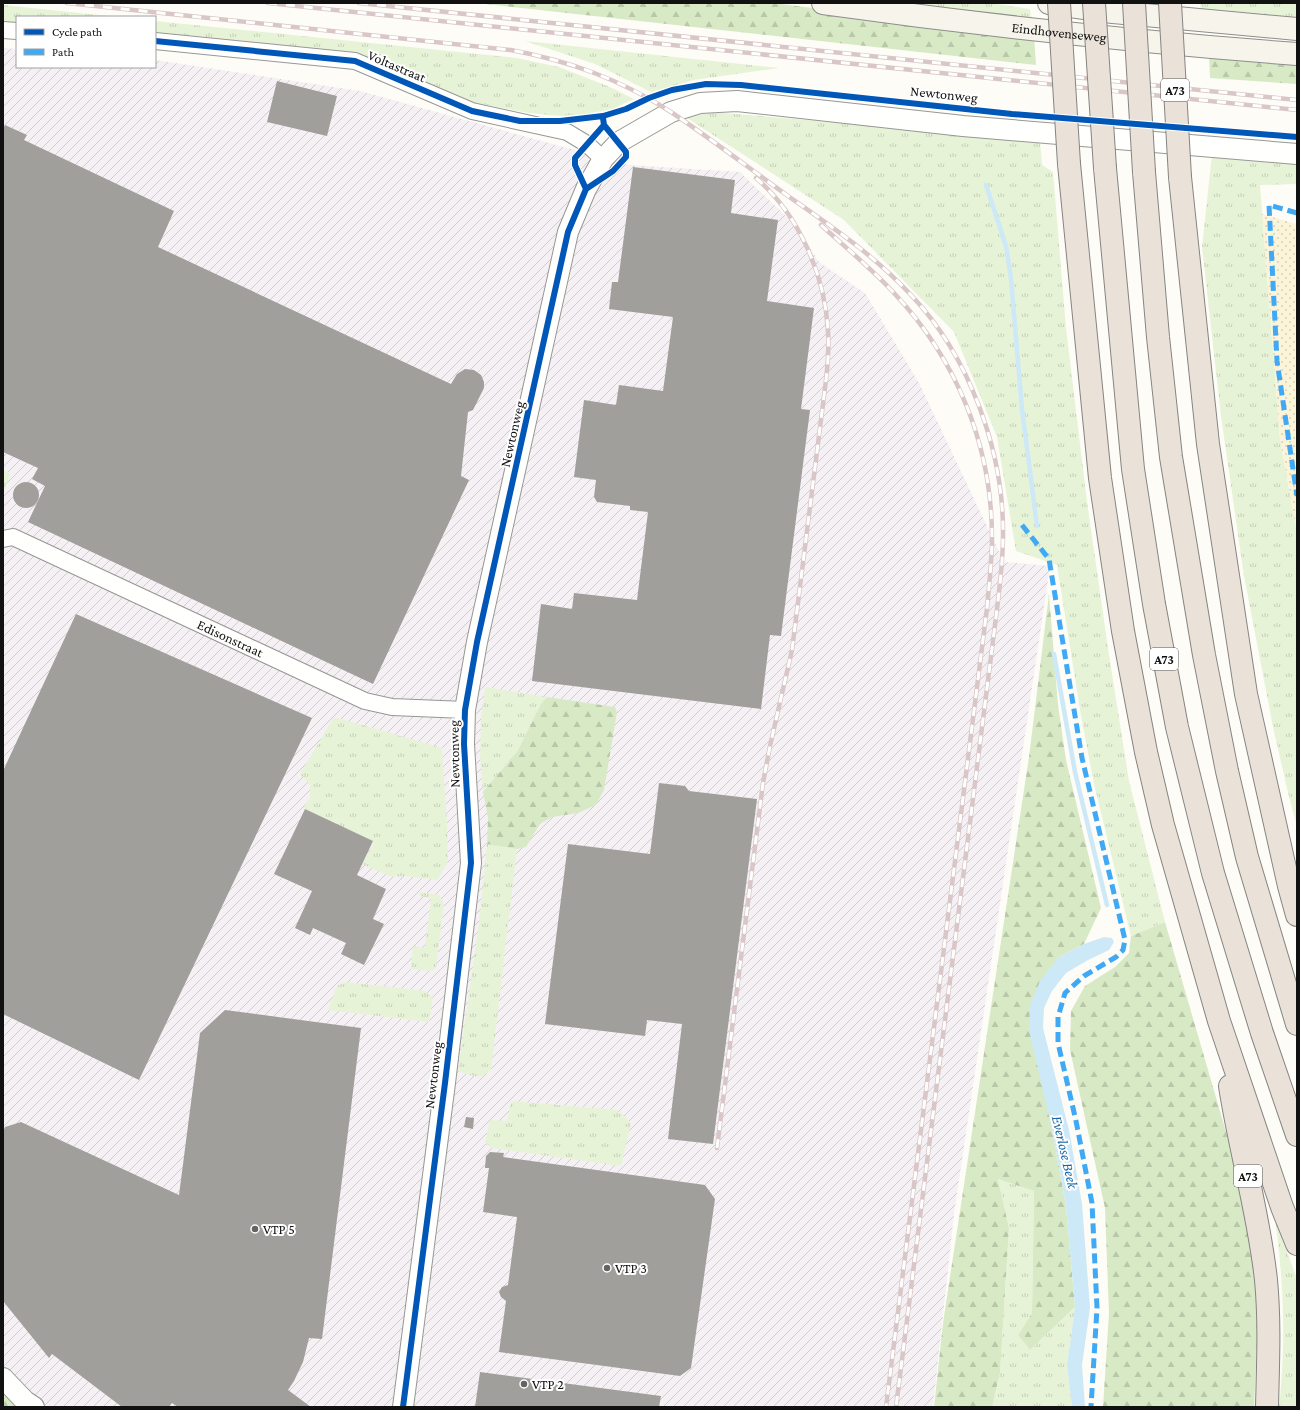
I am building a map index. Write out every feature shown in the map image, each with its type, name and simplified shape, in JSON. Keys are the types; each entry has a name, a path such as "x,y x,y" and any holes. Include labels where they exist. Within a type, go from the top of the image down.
{"highway":[{"name":"A73","path":"1058,3 1069,164 1100,478 1123,631 1146,752 1163,825 1220,1021 1282,1207 1297,1244"},
{"name":"A73","path":"1094,3 1105,168 1133,470 1154,604 1177,727 1213,873 1262,1033 1297,1136"},
{"path":"1134,3 1144,172 1159,345 1171,457 1204,655 1227,771 1248,857 1297,1024"},
{"name":"A73","path":"1170,3 1180,177 1208,444 1246,694 1289,886 1297,915"},
{"path":"1274,819 1297,880"},
{"name":"A73","path":"1220,1021 1237,1129 1258,1225 1266,1280 1269,1332 1267,1407"}],"main road":[{"name":"Eindhovenseweg","path":"823,3 924,17 1115,39 1297,54"},
{"name":"Eindhovenseweg","path":"1049,3 1120,13 1297,29"}],"street":[{"path":"3,30 16,31"},
{"name":"Voltastraat","path":"156,41 355,61 472,111 567,132 588,144 603,158"},
{"name":"Newtonweg","path":"403,1407 445,1083 471,863 464,744 465,710 477,642 568,232 586,189 603,158 619,142 670,112 700,103 737,101 963,126 1297,154"},
{"name":"Edisonstraat","path":"3,539 13,537 365,701 392,707 465,710"},
{"path":"3,1378 25,1401 34,1407"}],"shaded area":[{"path":"3,48 16,49 16,68 156,68 156,60 360,91 629,165 740,172 796,226 819,262 865,293 919,383 1004,562 1050,566 954,1214 933,1407 3,1407"}],"green space":[{"path":"477,3 773,3 1034,36 1036,65"},
{"path":"866,3 991,3 1030,9 1032,23"},
{"path":"1200,3 1297,3 1297,18 1201,10"},
{"path":"3,5 108,16 16,16 16,25 3,24"},
{"path":"156,21 517,58 559,67 610,87 634,99 612,109 586,114 561,116 528,113 467,101 358,57 156,35"},
{"path":"525,41 779,68 694,80 651,92 595,64"},
{"path":"1209,55 1297,64 1297,84 1210,78"},
{"path":"711,112 1040,141 1042,165 1053,172 1066,328 1087,502 1129,781 1165,922 1131,936 1094,784 1081,716 1057,565 1016,551 997,437 954,332 844,220 687,118"},
{"path":"1212,154 1297,163 1297,184 1260,185 1280,439 1297,533 1297,826 1273,727 1244,576 1221,416 1202,247"},
{"path":"3,470 11,474 3,492"},
{"path":"1049,594 1058,705 1066,760 1101,908 1084,944 1058,958 1030,1005 1066,1206 1075,1307 1030,1350 1018,1335 1032,1313 1034,1191 998,1179 1009,1228 1000,1373 992,1407 934,1407 943,1323 1029,757"},
{"path":"485,687 547,697 541,704 517,752 483,792 480,756 481,718"},
{"path":"547,697 615,707 617,712 604,790 596,805 578,813 552,817 540,824 526,847 517,849 487,844 488,818 483,792 517,752 541,704"},
{"path":"334,717 442,748 448,862 437,880 405,876 392,877 362,864 374,843 303,808 310,798 310,785 300,774"},
{"path":"487,844 517,849 491,1070 483,1075 475,1076 458,1071 479,923"},
{"path":"420,892 439,895 444,904 436,968 431,971 411,969 413,946 425,948 431,898 419,896"},
{"path":"1165,922 1240,1180 1253,1253 1257,1301 1254,1407 1103,1407 1109,1313 1105,1208 1070,1050 1071,1011 1085,986 1115,967 1129,953 1131,936"},
{"path":"345,982 426,991 433,998 429,1022 328,1010 337,986"},
{"path":"511,1101 616,1110 626,1117 631,1124 621,1166 491,1148 485,1142 490,1120 507,1121"},
{"path":"998,1179 1034,1191 1032,1313 1018,1335 1030,1350 1075,1307 1067,1365 1072,1407 992,1407 1000,1373 1009,1228"},
{"path":"1275,1219 1297,1279 1297,1407 1279,1407 1283,1360 1283,1313"},
{"path":"3,1390 24,1407 3,1407"}],"sand":[{"path":"1262,214 1297,224 1297,533 1280,439"}],"water":[{"name":"Everlose Beek","path":"1104,937 1112,938 1114,942 1109,950 1066,973 1052,991 1044,1008 1043,1028 1069,1130 1082,1204 1090,1308 1082,1365 1085,1407 1072,1407 1067,1365 1075,1307 1066,1206 1053,1134 1029,1030 1030,1005 1040,981 1058,958 1084,944"}],"building":[{"path":"277,81 337,96 327,136 267,122"},
{"path":"5,125 27,135 24,140 174,211 158,247 451,384 457,374 465,369 474,370 481,375 484,382 484,388 473,410 468,412 461,476 469,480 373,684 28,522 45,486 32,479 38,468 3,452 3,129"},
{"path":"633,167 735,180 731,213 778,220 767,301 814,308 801,409 810,410 781,636 770,635 761,709 532,681 541,604 572,609 574,593 637,600 648,512 630,510 630,506 597,502 594,497 596,480 574,477 584,400 616,405 619,385 663,391 673,317 609,309 612,282 618,282"},
{"path":"26,482 35,486 39,495 35,504 26,508 17,504 13,495 17,486"},
{"path":"76,614 312,718 139,1080 3,1014 3,771"},
{"path":"659,783 685,786 689,791 757,799 713,1144 668,1139 682,1024 647,1020 645,1036 545,1024 568,844 650,854"},
{"path":"305,809 373,841 357,875 386,889 373,919 384,924 364,965 341,954 346,943 313,928 310,935 295,928 312,891 274,874"},
{"name":"VTP 5","path":"225,1010 361,1028 322,1339 309,1338 303,1362 288,1390 311,1407 178,1407 172,1403 169,1407 122,1407 52,1354 49,1358 3,1301 3,1132 5,1127 21,1122 179,1195 200,1033"},
{"path":"466,1117 474,1118 473,1129 464,1127"},
{"name":"VTP 3","path":"490,1152 504,1153 503,1157 705,1185 715,1199 691,1368 680,1376 499,1352 506,1301 501,1297 499,1292 502,1287 508,1285 517,1217 483,1212 489,1168 485,1168 486,1156"},
{"name":"VTP 2","path":"480,1372 661,1396 659,1407 475,1407"}],"waterway":[{"path":"986,185 1006,246 1011,279 1022,409 1037,526"},
{"path":"1054,654 1075,772 1107,905"}],"railway":[{"path":"67,3 511,50 532,54 594,73 633,90 671,112 868,254 911,295 932,319 950,346 966,376 979,406 990,438 1002,503 1003,535 997,609 896,1407"},
{"path":"268,3 1297,110"},
{"path":"359,3 1297,100"},
{"path":"717,1148 763,783 792,650 828,356 828,331 822,289 807,247 785,210 756,178"},
{"path":"821,225 868,267 894,293 916,319 936,347 953,376 967,406 978,438 986,470 992,538 987,608 886,1407"}],"marked path":[{"path":"1297,213 1269,205 1277,361 1297,496"},
{"path":"1022,525 1049,559 1082,758 1125,940 1123,950 1116,957 1084,976 1065,993 1058,1017 1058,1043 1076,1121 1092,1203 1097,1308 1091,1407"}],"cycle path":[{"path":"156,41 355,61 472,111 520,121 560,121 603,116 626,109 649,98 672,90 706,84 741,85 1012,114 1297,137"},
{"path":"586,189 613,171 626,157 626,152 604,125 603,118"},
{"path":"403,1407 445,1083 471,863 464,744 465,710 477,642 568,232 586,189 575,165 575,158 604,125"}],"place":[{"name":"VTP 5","path":"255,1229"},
{"name":"VTP 3","path":"607,1268"},
{"name":"VTP 2","path":"524,1384"}]}
